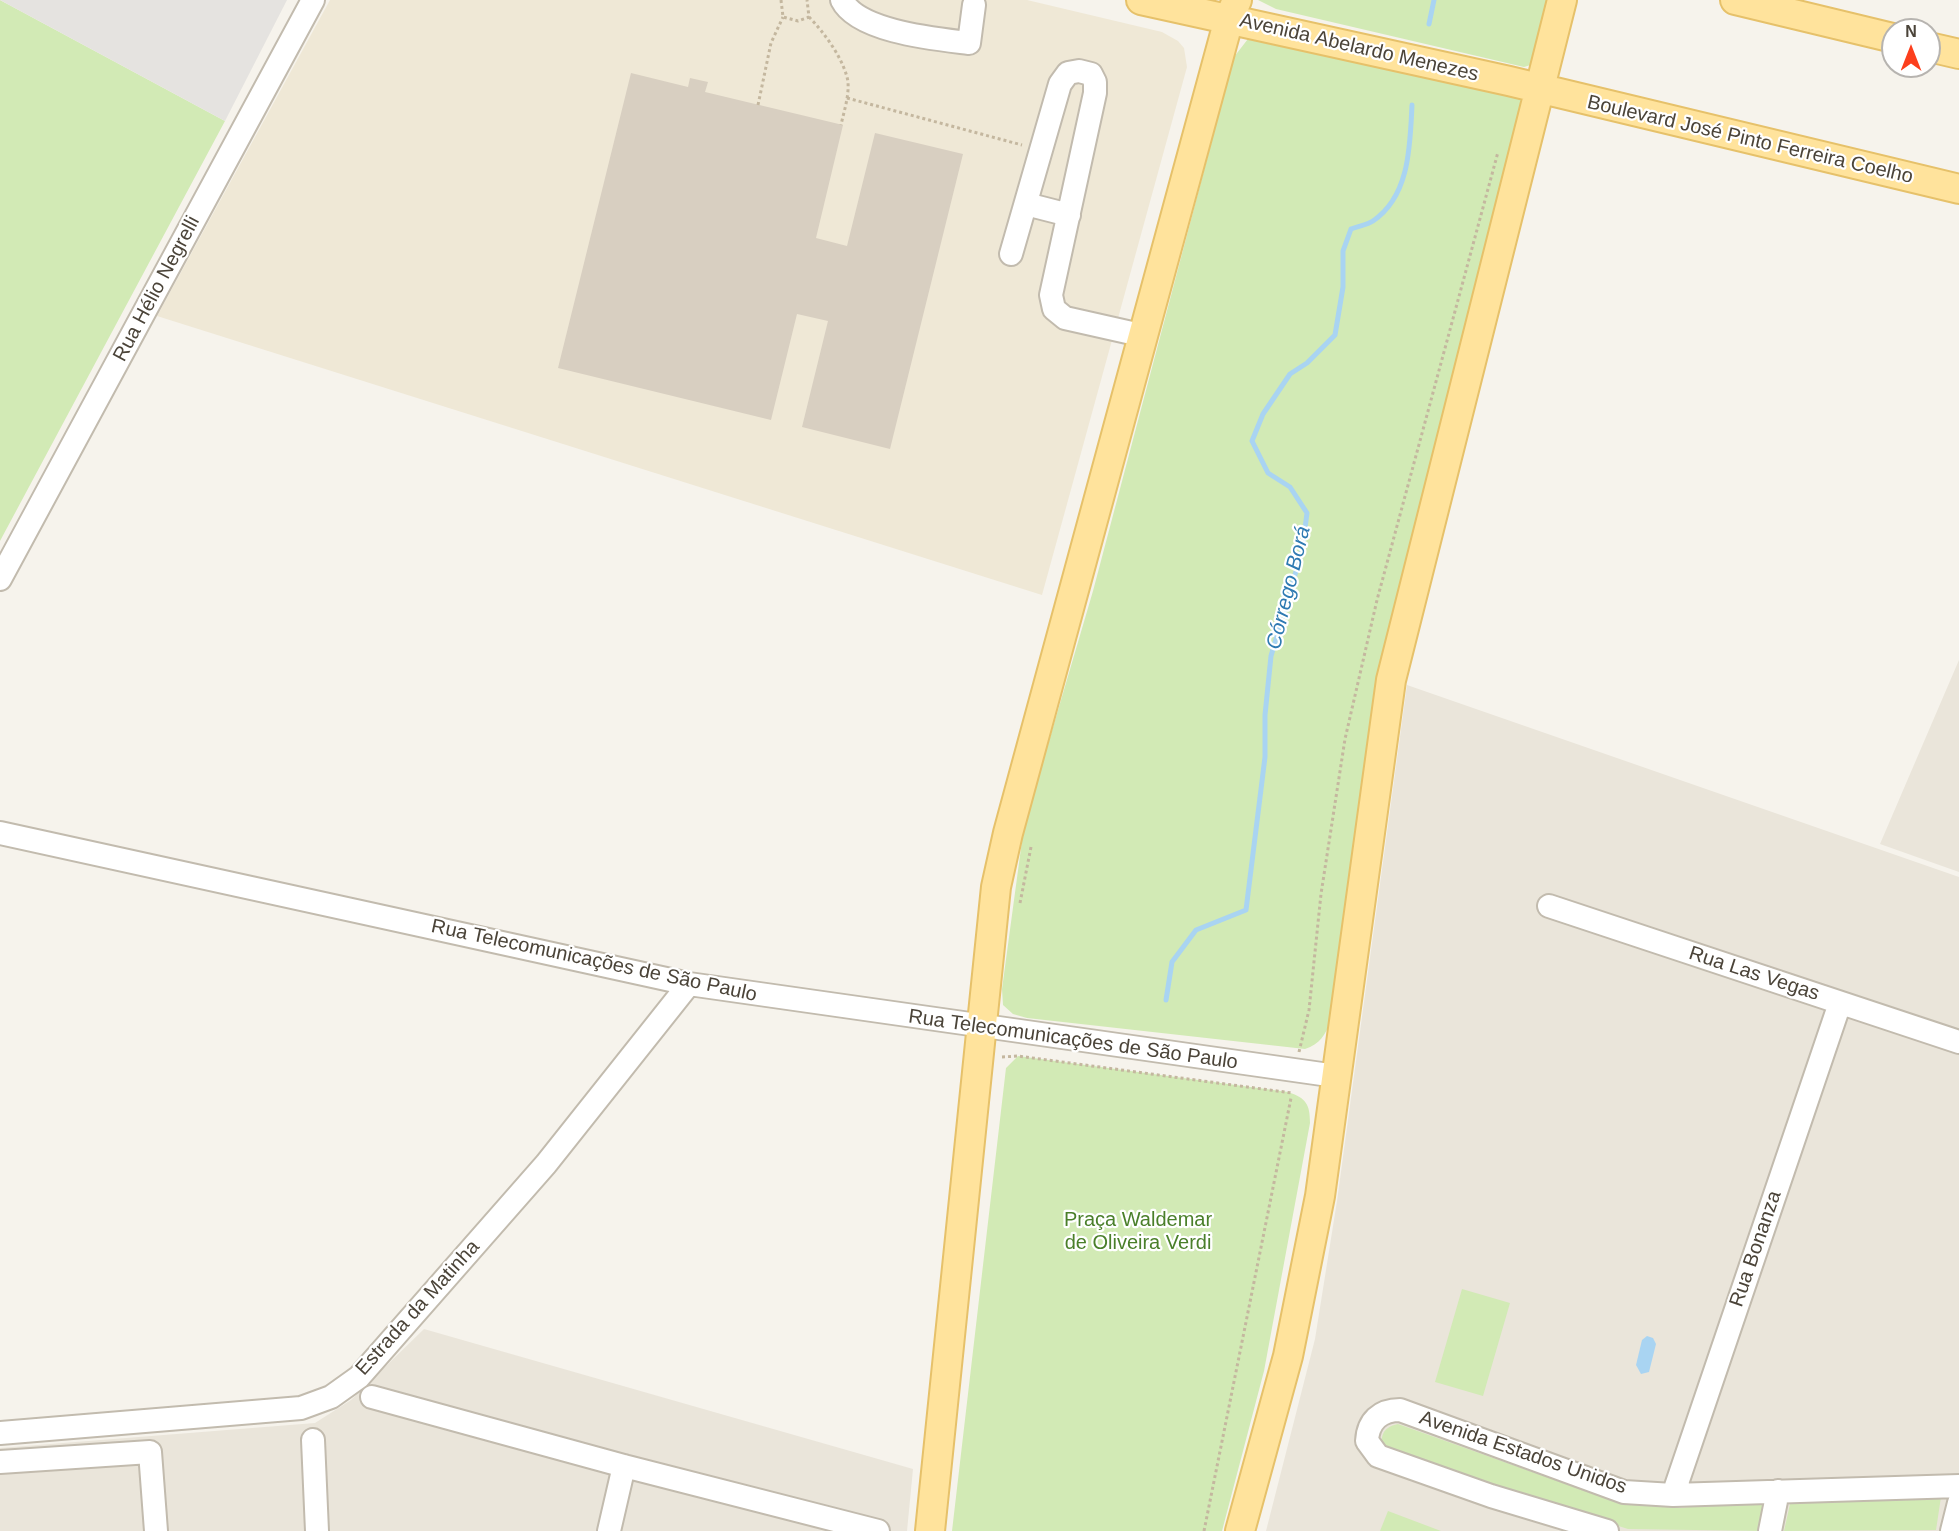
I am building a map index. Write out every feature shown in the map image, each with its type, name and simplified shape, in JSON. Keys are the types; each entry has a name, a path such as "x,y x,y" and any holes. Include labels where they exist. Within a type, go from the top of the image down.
{"main road":[{"name":"Avenida Abelardo Menezes","path":"1142,0 1233,9 1540,91"},
{"path":"1240,1531 1288,1356 1320,1196 1391,680 1562,0"},
{"path":"1735,0 1881,35"},
{"path":"930,1531 996,887 1008,834 1233,9"},
{"path":"1941,50 1959,54"},
{"name":"Boulevard José Pinto Ferreira Coelho","path":"1540,91 1959,189"}],"street":[{"name":"Rua Hélio Negrelli","path":"0,579 313,0"},
{"path":"842,0 845,6 859,16 890,32 969,43 974,5"},
{"path":"1011,254 1060,84 1068,73 1079,71 1091,74 1095,82 1095,93 1052,295 1054,309 1065,318 1145,336"},
{"path":"1026,204 1069,215"},
{"name":"Rua Telecomunicações de São Paulo","path":"0,833 689,984 982,1028 1336,1076"},
{"name":"Rua Las Vegas","path":"1550,906 1959,1042"},
{"name":"Estrada da Matinha","path":"0,1433 301,1408 331,1396 359,1377 546,1164 689,984"},
{"name":"Rua Bonanza","path":"1673,1495 1840,1002"},
{"path":"372,1397 624,1466 878,1531"},
{"name":"Avenida Estados Unidos","path":"1607,1531 1491,1496 1378,1456 1367,1441 1370,1425 1380,1414 1400,1410 1624,1492 1673,1495 1959,1485"},
{"path":"313,1440 317,1531"},
{"path":"0,1462 150,1452 156,1531"},
{"path":"609,1531 624,1466"},
{"path":"1770,1531 1778,1491"},
{"path":"1952,1531 1959,1503"}],"path":[{"path":"758,105 771,43 783,17 781,0"},
{"path":"807,0 809,17 818,26 840,62 848,82 841,125"},
{"path":"783,17 798,21 809,17"},
{"path":"847,98 1041,150"},
{"path":"1019,906 1032,840"},
{"path":"1288,1047 1300,1048"},
{"path":"999,1057 1018,1056 1292,1096 1204,1531"}],"shaded area":[{"path":"0,0 287,0 225,121"},
{"path":"330,0 1027,0 1162,32 1178,41 1184,48 1187,67 1042,595 157,316"},
{"path":"1959,660 1959,872 1880,844"},
{"path":"1407,685 1959,877 1959,1531 1266,1531 1315,1339 1337,1201"},
{"path":"424,1329 913,1469 907,1531 0,1531 0,1448 315,1423 351,1400"}],"green space":[{"path":"0,0 225,121 0,541"},
{"path":"1258,0 1554,0 1534,64 1524,67 1276,9"},
{"path":"1251,35 1519,97 1525,105 1331,1021 1321,1038 1305,1049 1027,1018 1013,1014 1003,1005 1002,989 1024,826 1093,591 1234,57"},
{"name":"Praça Waldemar de Oliveira Verdi","path":"1018,1056 1288,1092 1303,1099 1308,1106 1310,1123 1264,1371 1222,1531 952,1531 1006,1068"},
{"path":"1462,1289 1510,1303 1483,1396 1435,1382"},
{"path":"1398,1424 1611,1500 1681,1508 1764,1497 1763,1531 1628,1529 1384,1452 1382,1438 1385,1430"},
{"path":"1792,1495 1941,1497 1936,1530 1784,1531"},
{"path":"1388,1511 1441,1531 1380,1531"}],"water":[{"path":"1647,1336 1653,1338 1656,1344 1649,1372 1641,1374 1636,1365 1642,1340"}],"building":[{"path":"631,73 688,87 690,78 708,82 705,92 843,125 816,238 847,246 875,133 963,154 890,449 802,427 828,321 797,314 771,420 558,368"}],"waterway":[{"name":"Córrego Borá","path":"1429,24 1434,0"},
{"name":"Córrego Borá","path":"1166,1000 1172,962 1196,930 1246,910 1265,757 1265,715 1271,656 1302,551 1307,513 1290,487 1268,473 1252,441 1263,414 1290,374 1307,363 1335,335 1343,287 1343,251 1351,229 1373,221 1385,210 1401,184 1409,153 1412,105"}]}
